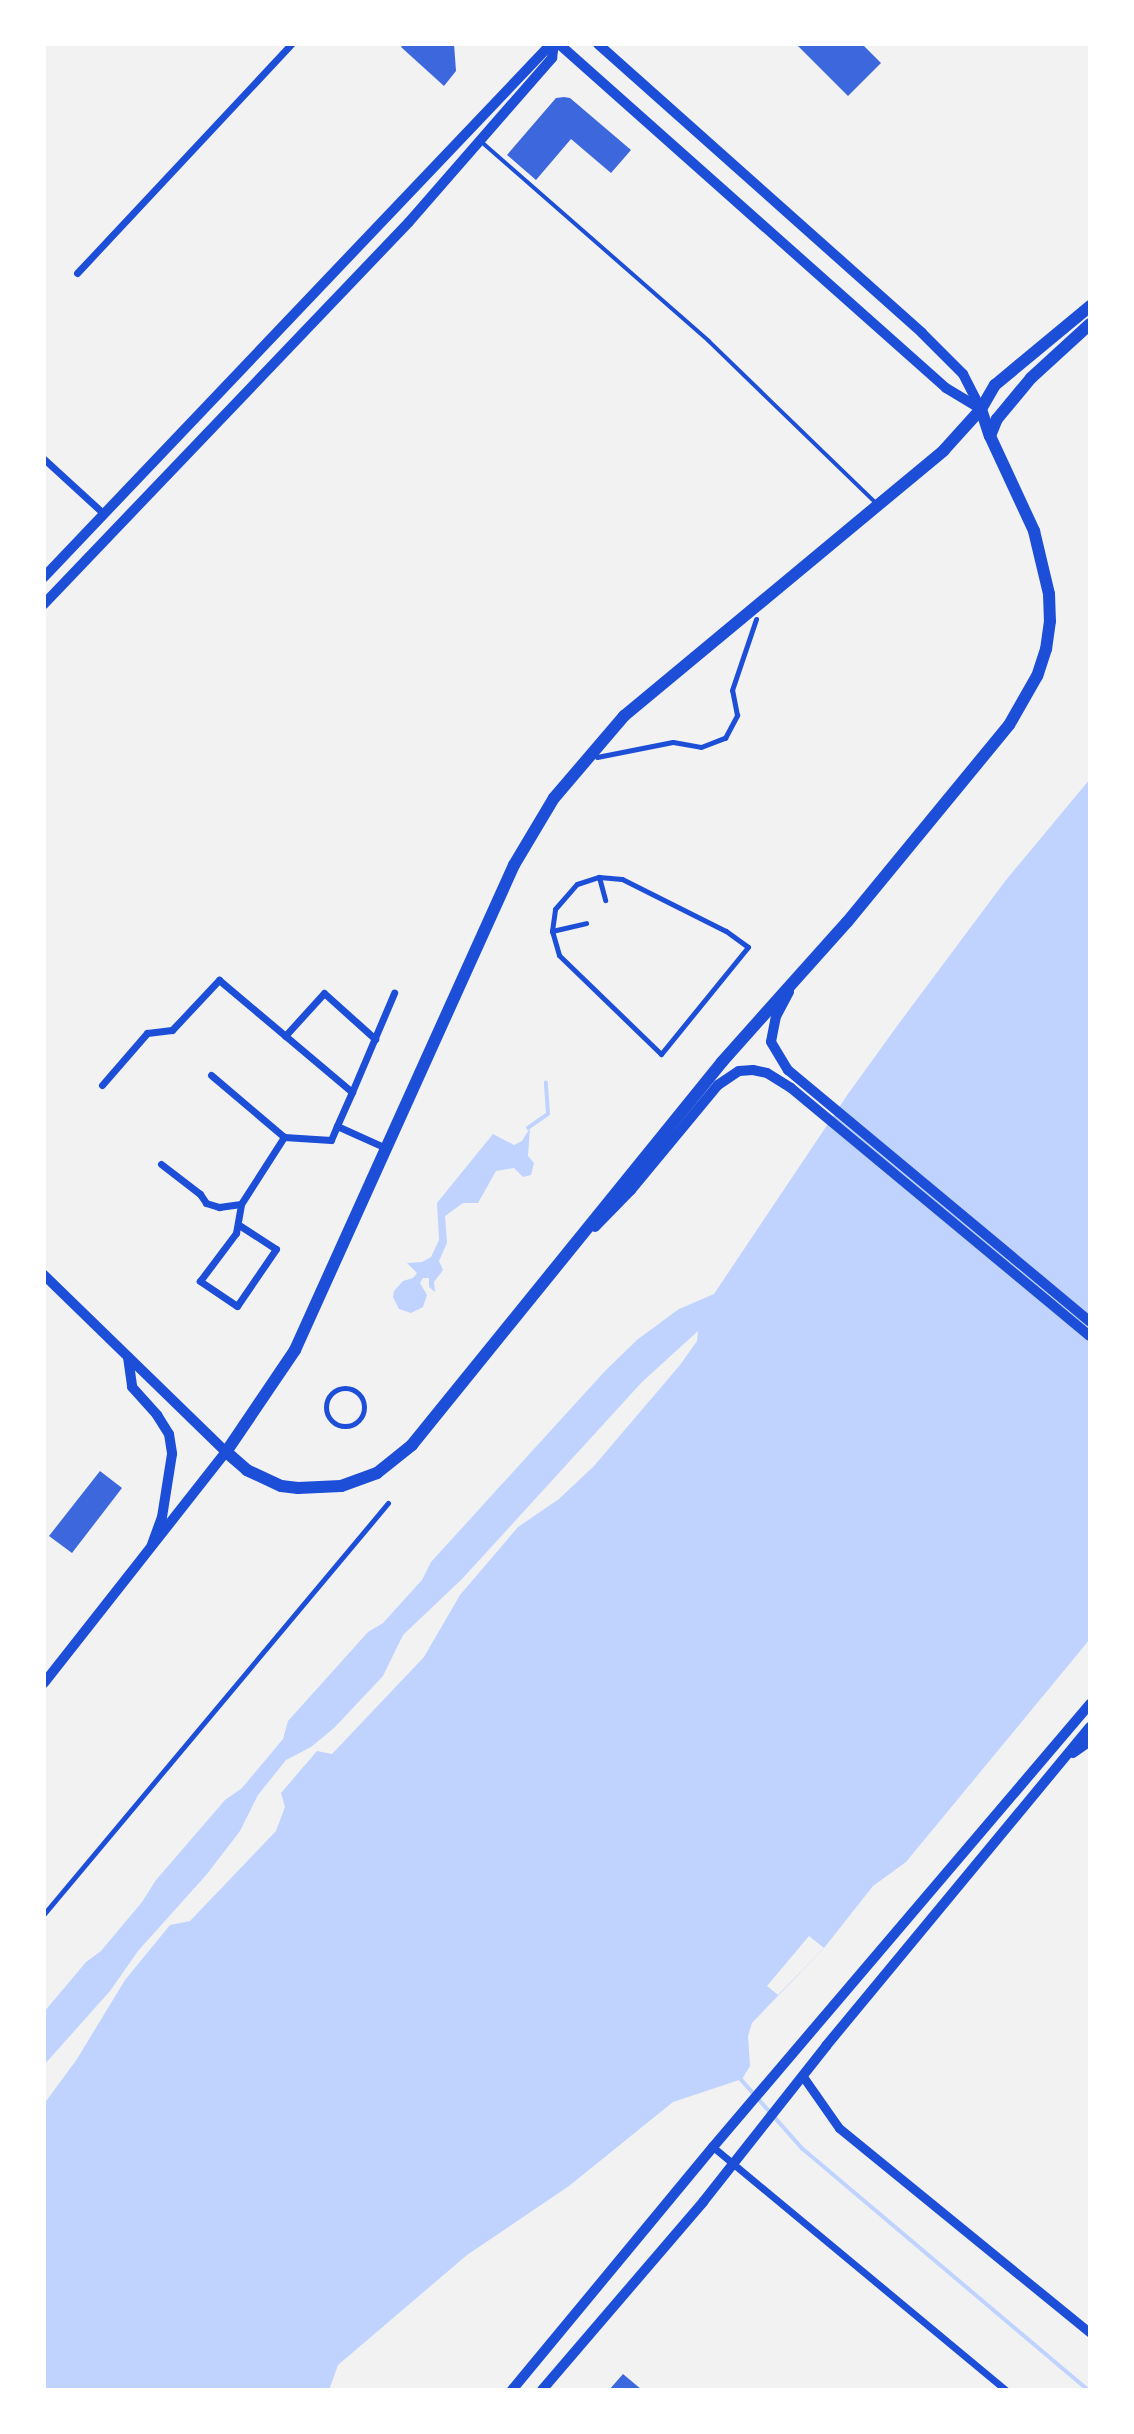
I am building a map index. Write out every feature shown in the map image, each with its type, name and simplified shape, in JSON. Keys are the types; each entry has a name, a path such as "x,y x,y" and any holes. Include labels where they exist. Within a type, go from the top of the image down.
{"highway":[{"path":"981,409 989,436 1019,495 1043,557 1050,621 1037,676 1009,725 699,1089 576,1246 412,1445 377,1473 341,1486 298,1488 264,1480 247,1470 226,1452 295,1350 514,864 573,772 624,716 672,673 944,450 981,409 995,385 1090,306"},
{"path":"989,436 1003,411 1031,378 1090,324"}],"main road":[{"path":"44,604 409,222 552,58 555,44"},
{"path":"555,44 936,380 981,409"},
{"path":"44,577 555,44"},
{"path":"598,44 922,333 963,374 981,409"},
{"path":"820,950 788,993 772,1029 771,1042 794,1084 1090,1336"},
{"path":"576,1246 631,1190 718,1085 739,1071 753,1070 794,1084 1090,1322"},
{"path":"44,1275 226,1452 44,1684"},
{"path":"128,1357 132,1387 157,1415 169,1434 172,1454 162,1517 149,1552"},
{"path":"512,2390 771,2078 1088,1708"},
{"path":"542,2390 694,2213 732,2162 804,2078 1090,1727"},
{"path":"1060,1763 1090,1741"}],"street":[{"path":"77,273 291,44"},
{"path":"44,459 104,514"},
{"path":"597,757 673,742 701,747 725,738 737,715 732,690 756,619"},
{"path":"599,877 606,900"},
{"path":"599,877 622,879 726,931 748,947 661,1054 559,954 552,931 555,909 577,884 599,877"},
{"path":"552,931 586,923"},
{"path":"102,1086 147,1033 172,1030 219,979 352,1092"},
{"path":"285,1036 324,993 375,1039"},
{"path":"211,1075 284,1137 331,1140 394,993"},
{"path":"337,1126 386,1148"},
{"path":"239,1225 276,1250 237,1306 200,1281 236,1233 241,1204 284,1137"},
{"path":"161,1164 200,1194 206,1203 219,1207 241,1204"},
{"path":"345,1389 358,1394 364,1407 358,1420 345,1426 332,1421 326,1407 332,1394 345,1389"},
{"path":"44,1914 388,1503"},
{"path":"804,2078 839,2128 1090,2333"},
{"path":"713,2147 1006,2390"}],"lane":[{"path":"480,141 709,341 878,505"}],"water":[{"path":"1090,779 1090,1639 906,1862 873,1886 824,1948 752,2023 748,2036 750,2066 742,2079 673,2102 569,2186 467,2255 338,2365 329,2390 44,2390 44,2104 77,2059 125,1980 170,1925 190,1921 276,1831 285,1807 281,1793 317,1751 332,1754 424,1657 460,1595 518,1527 559,1499 594,1466 680,1365 697,1341 698,1331 642,1382 462,1579 403,1635 383,1676 334,1728 311,1747 286,1760 258,1795 240,1831 207,1874 138,1951 110,1991 44,2065 44,2012 86,1962 101,1951 142,1902 156,1880 225,1800 242,1788 283,1739 288,1721 368,1632 383,1623 422,1580 431,1562 605,1371 638,1339 679,1309 714,1294 848,1094 900,1022 1006,880"},
{"path":"530,1128 528,1156 534,1163 531,1175 523,1177 514,1168 496,1171 478,1203 463,1203 445,1216 447,1243 439,1261 443,1270 434,1282 435,1292 429,1287 429,1278 423,1278 420,1283 427,1295 423,1307 411,1313 399,1309 393,1297 394,1291 403,1281 413,1278 417,1273 407,1263 422,1262 431,1257 439,1240 437,1203 493,1134 514,1145 522,1141"}],"pier":[{"path":"809,1936 824,1948 778,1995 767,1986"}],"building":[{"path":"404,44 454,44 456,71 444,86 401,47"},
{"path":"796,44 862,44 881,63 848,96"},
{"path":"556,98 570,98 631,150 611,173 571,139 536,180 507,155"},
{"path":"100,1471 122,1488 72,1553 49,1536"},
{"path":"623,2374 642,2390 609,2390"}],"waterway":[{"path":"528,1128 548,1114 546,1083"},
{"path":"739,2077 802,2148 1088,2390"}]}
